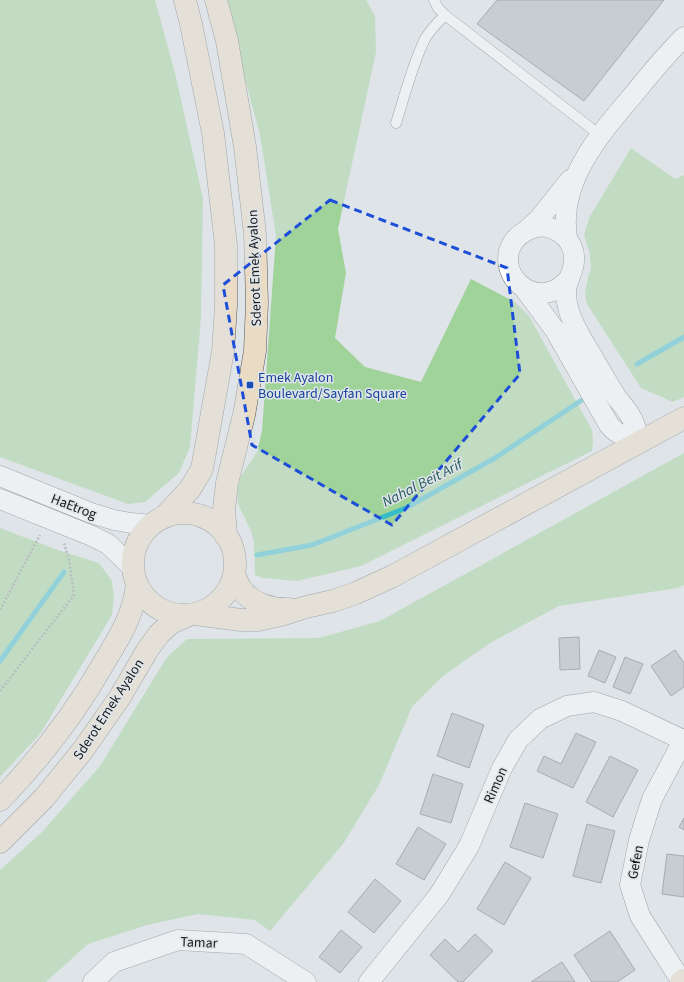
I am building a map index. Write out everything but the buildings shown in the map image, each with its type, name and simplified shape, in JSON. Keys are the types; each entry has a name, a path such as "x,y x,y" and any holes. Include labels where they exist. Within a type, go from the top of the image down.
{"main road":[{"name":"Sderot Emek Ayalon","path":"158,521 190,489 202,469 224,351 226,245 213,133 185,0"},
{"name":"Sderot Emek Ayalon","path":"216,0 227,41 245,147 255,234 257,303 255,351 244,415 227,483 224,503 226,536"},
{"path":"191,615 206,610 216,604 224,596 234,574 235,561 232,548 226,536 215,523 199,515 182,513 158,521 144,532 137,542 133,554 134,576 143,596 152,605 162,611 174,615 258,620 333,601 381,582 684,418"},
{"path":"234,574 241,589 259,604 273,608 286,609 306,607"},
{"name":"Sderot Emek Ayalon","path":"0,800 21,778 59,732 90,687 130,616 134,603 134,576"},
{"name":"Sderot Emek Ayalon","path":"0,842 44,798 83,750 116,703 148,649 159,634 171,623 191,615"}],"street":[{"path":"567,238 565,225 571,190 589,151 642,84 684,37"},
{"path":"579,170 539,219 520,234 513,242 509,251 508,261 514,279 524,288 555,330 609,425 615,431 637,444"},
{"path":"528,229 545,226 552,228 567,238 573,248 575,259 573,270 568,280 566,293 567,304 576,330 611,388 628,411 635,425 637,444"},
{"path":"524,288 530,291 546,293 559,288 568,280"},
{"name":"HaEtrog","path":"0,476 91,513 114,520 131,523 158,521"},
{"name":"HaEtrog","path":"0,499 92,536 108,544 134,576"},
{"name":"Rimon","path":"369,982 440,895 469,846 502,768 518,740 540,719 567,706 594,702 622,711 684,739"},
{"name":"Gefen","path":"682,981 640,916 630,885 639,840 652,800 684,739"},
{"name":"Tamar","path":"93,982 114,962 178,940 246,944 306,982"}],"lane":[{"path":"434,0 445,15 601,136"},
{"path":"396,123 425,39 445,15"}],"path":[{"path":"0,610 44,529"},
{"path":"0,691 74,595 70,560 63,542"}],"highlighted area":[{"path":"330,200 507,268 520,374 392,525 252,445 223,285"}],"green space":[{"path":"0,0 155,0 175,73 203,199 201,318 190,447 179,473 145,502 128,504 0,457"},
{"path":"224,0 366,0 375,16 376,52 338,229 346,273 335,338 365,367 421,382 471,279 515,302 529,316 592,430 592,451 361,566 297,581 263,578 255,575 254,542 251,531 238,504 237,490 241,476 257,452 262,431 276,236 260,135"},
{"path":"631,148 675,179 684,175 684,397 673,402 641,388 587,304 585,293 591,270 590,254 584,235 590,216"},
{"path":"684,453 684,585 678,588 559,606 490,643 443,676 412,707 379,785 343,844 270,931 255,920 198,914 147,925 88,944 46,982 0,982 0,870 42,832 100,766 167,657 187,639 319,638 380,621"},
{"path":"0,528 58,550 99,563 112,581 114,597 112,615 40,734 0,777"}],"waterway":[{"name":"Nahal Beit Arif","path":"637,364 684,337"},
{"name":"Nahal Beit Arif","path":"257,555 312,545 406,508 495,458 582,400"},
{"name":"Nahal Beit Arif","path":"0,661 64,572"}],"place":[{"name":"Emek Ayalon Boulevard/Sayfan Square","path":"250,385"}]}
